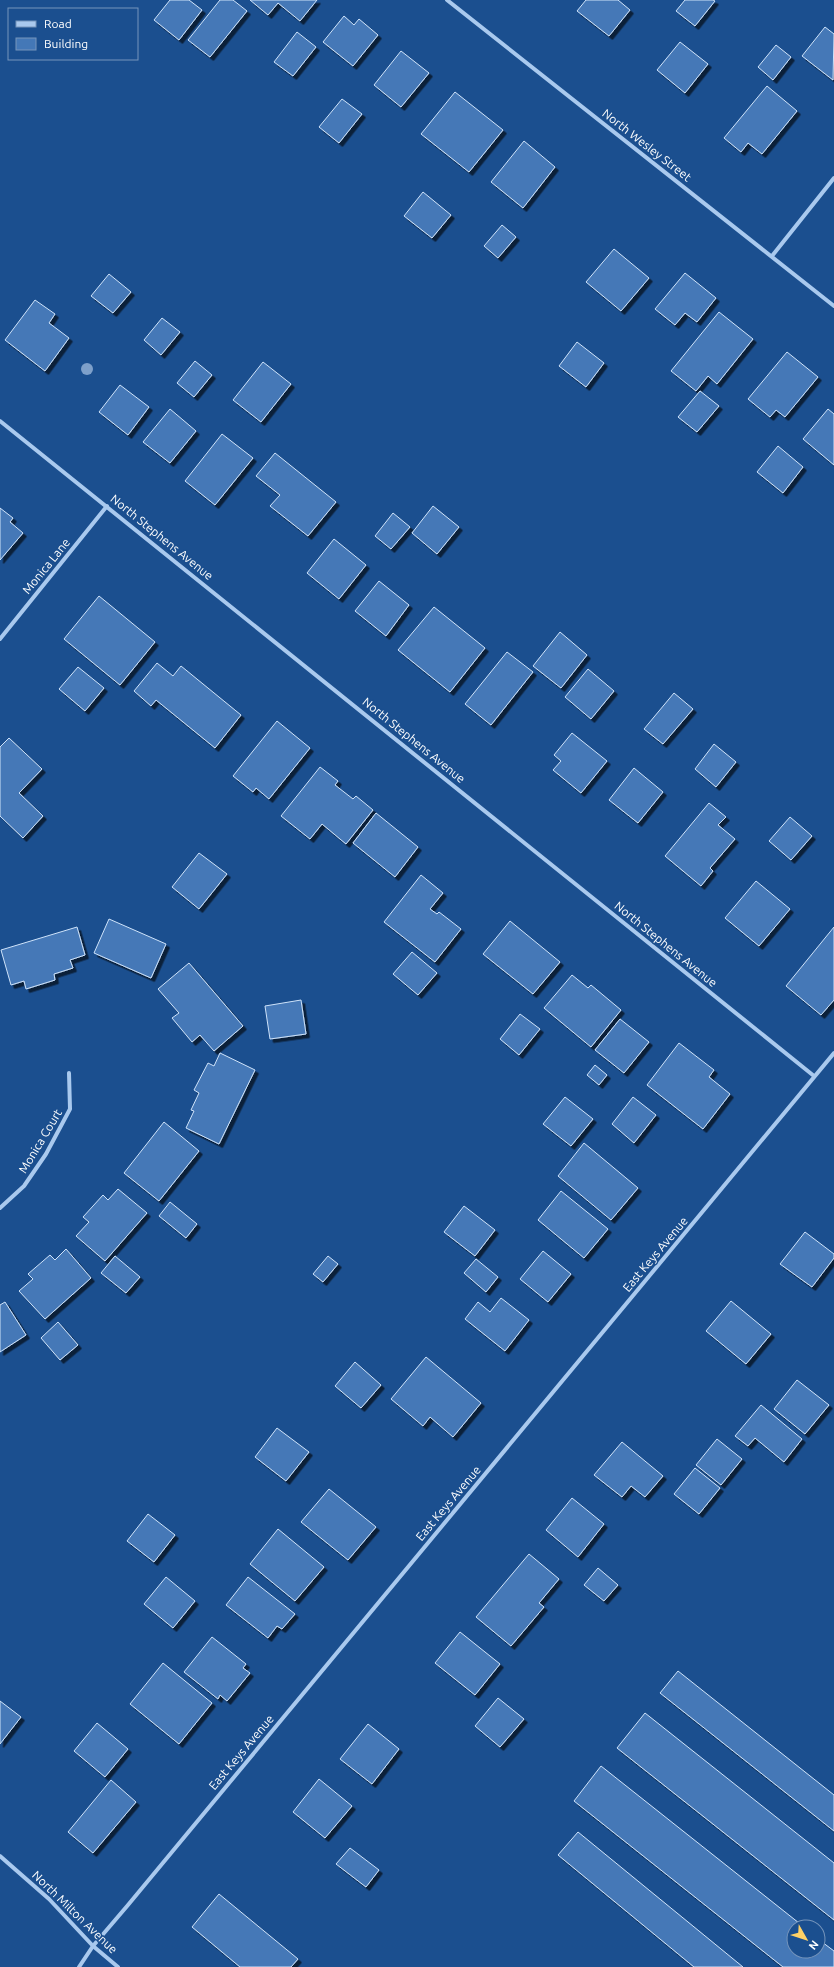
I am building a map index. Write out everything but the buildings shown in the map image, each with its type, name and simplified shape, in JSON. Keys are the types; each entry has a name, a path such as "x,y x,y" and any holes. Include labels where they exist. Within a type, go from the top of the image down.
{"street":[{"name":"North Wesley Street","path":"447,0 834,306"},
{"path":"772,256 834,178"},
{"name":"North Stephens Avenue","path":"0,421 814,1076"},
{"name":"Monica Lane","path":"0,639 107,506"},
{"name":"East Keys Avenue","path":"79,1967 94,1946 834,1053"},
{"name":"Monica Court","path":"0,1208 24,1186 46,1154 70,1109 69,1073"},
{"name":"North Milton Avenue","path":"0,1856 49,1899 94,1946 118,1967"}]}
